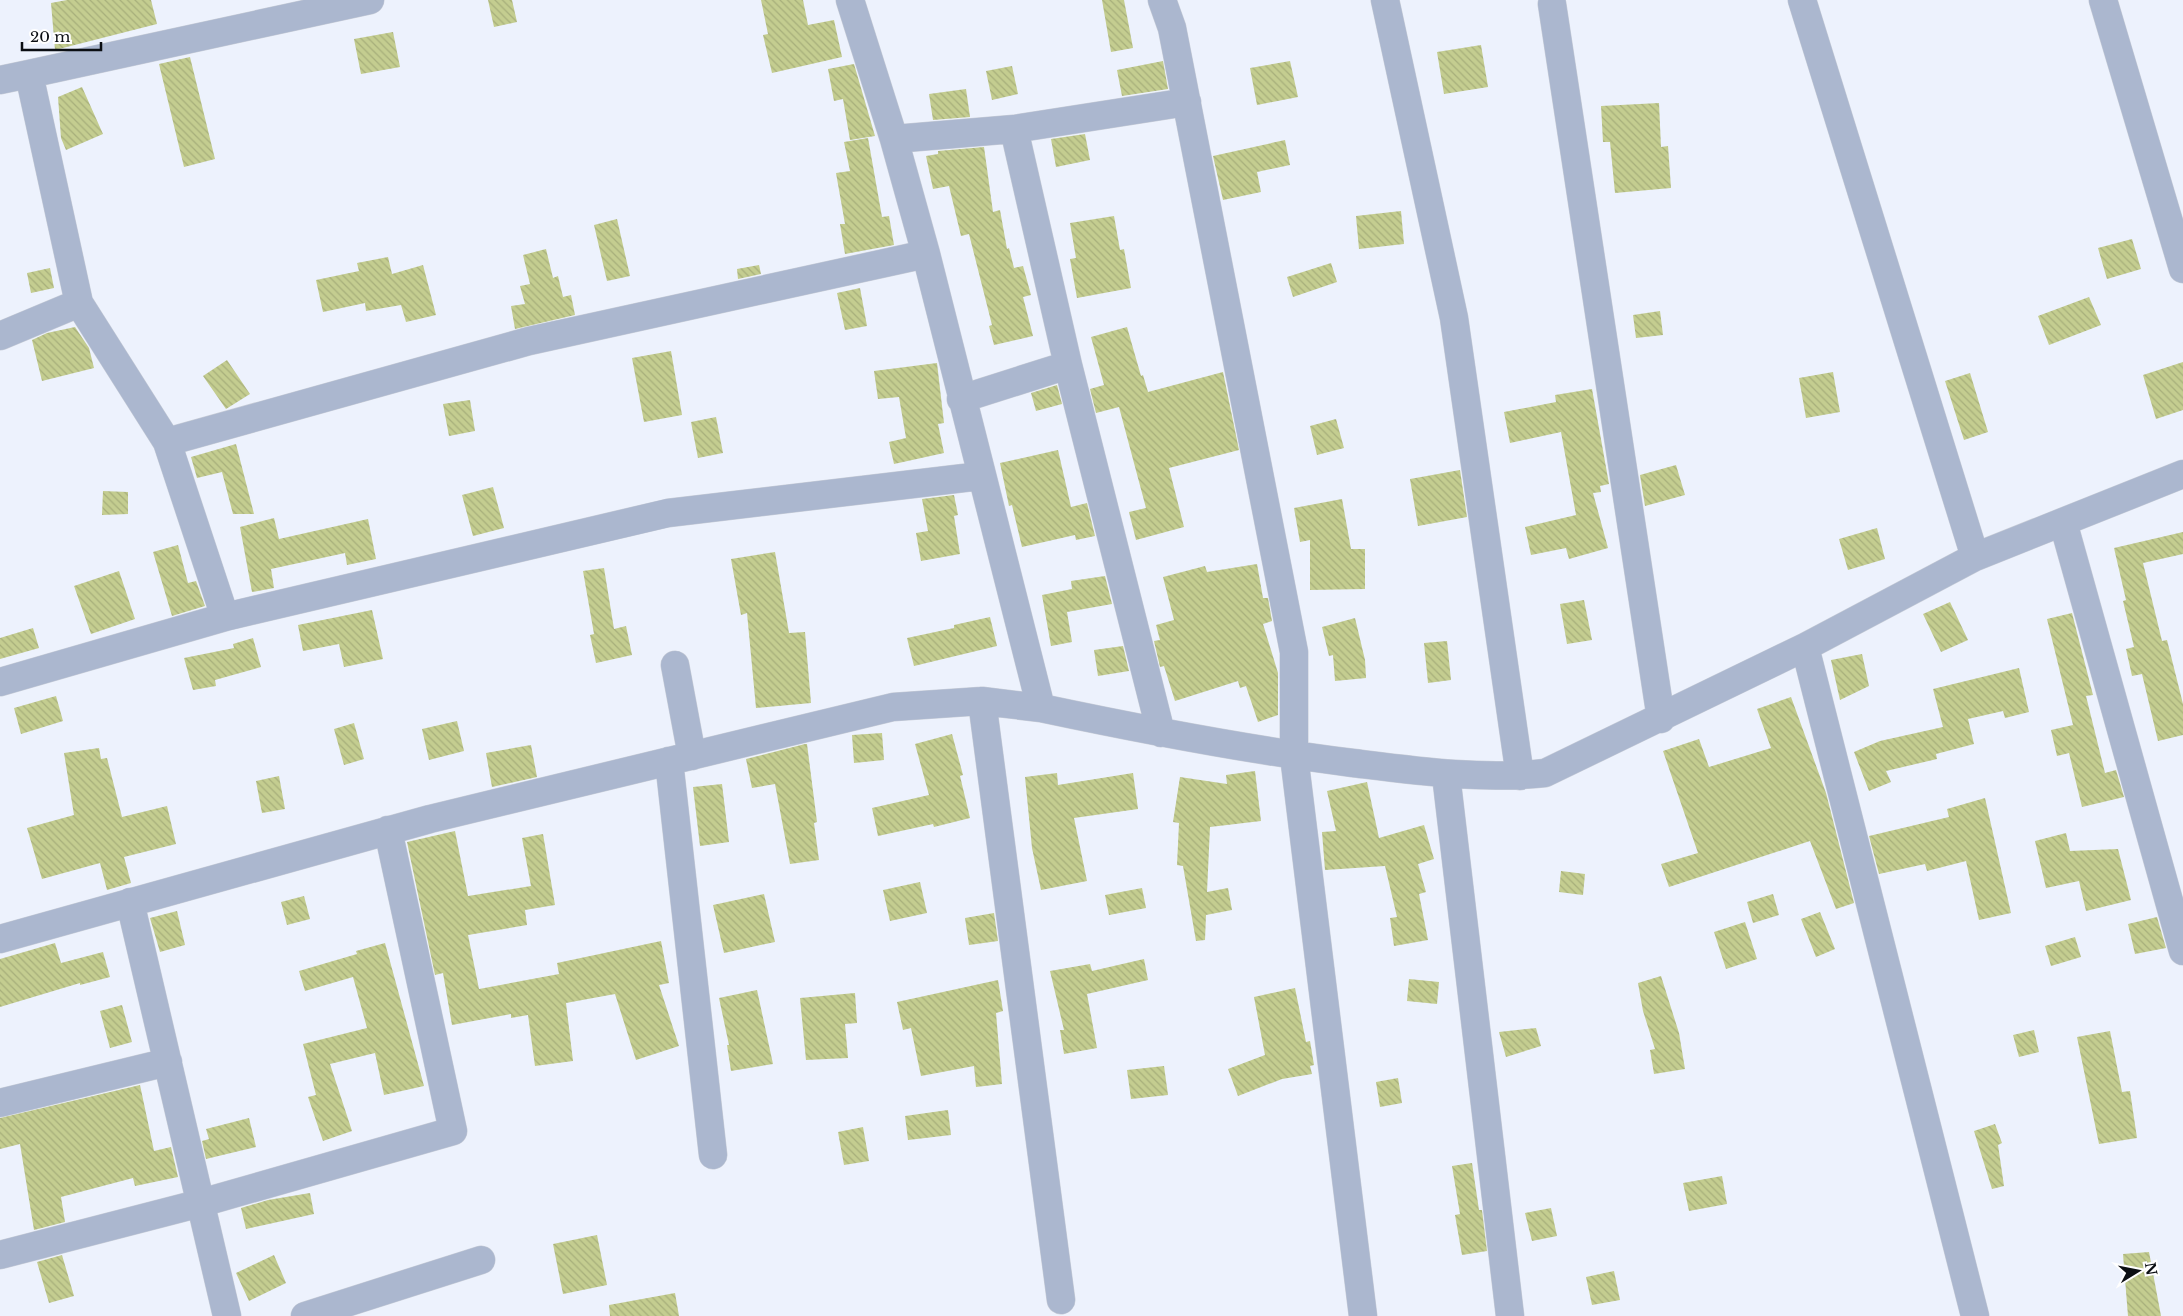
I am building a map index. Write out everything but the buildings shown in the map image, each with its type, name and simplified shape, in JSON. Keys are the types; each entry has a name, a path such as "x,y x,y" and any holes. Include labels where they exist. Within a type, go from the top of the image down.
{"street":[{"path":"0,80 370,0"},
{"path":"850,0 894,139 926,254 961,399 1041,708"},
{"path":"1162,0 1172,28 1187,102 1294,652 1294,756 1363,1316"},
{"path":"1385,0 1454,318 1520,776"},
{"path":"1802,0 1976,557"},
{"path":"2103,0 2183,269"},
{"path":"1552,4 1661,719"},
{"path":"30,74 79,303 167,442 225,618"},
{"path":"894,139 1014,130 1187,102"},
{"path":"1014,130 1068,365 1161,733"},
{"path":"167,442 529,341 926,254"},
{"path":"0,336 79,303"},
{"path":"961,399 1068,365"},
{"path":"0,939 388,830 894,707 982,701 1041,708 1161,733 1294,756 1446,775 1520,776 1545,773 1661,719 1805,647 1976,557 2183,474"},
{"path":"0,682 225,618 668,512 981,476"},
{"path":"2062,522 2183,951"},
{"path":"1805,647 1975,1316"},
{"path":"675,665 713,1155"},
{"path":"982,701 1061,1300"},
{"path":"1446,775 1510,1316"},
{"path":"0,1255 201,1203 453,1131 388,830"},
{"path":"130,902 227,1316"},
{"path":"0,1103 168,1062"},
{"path":"305,1316 481,1260"}]}
